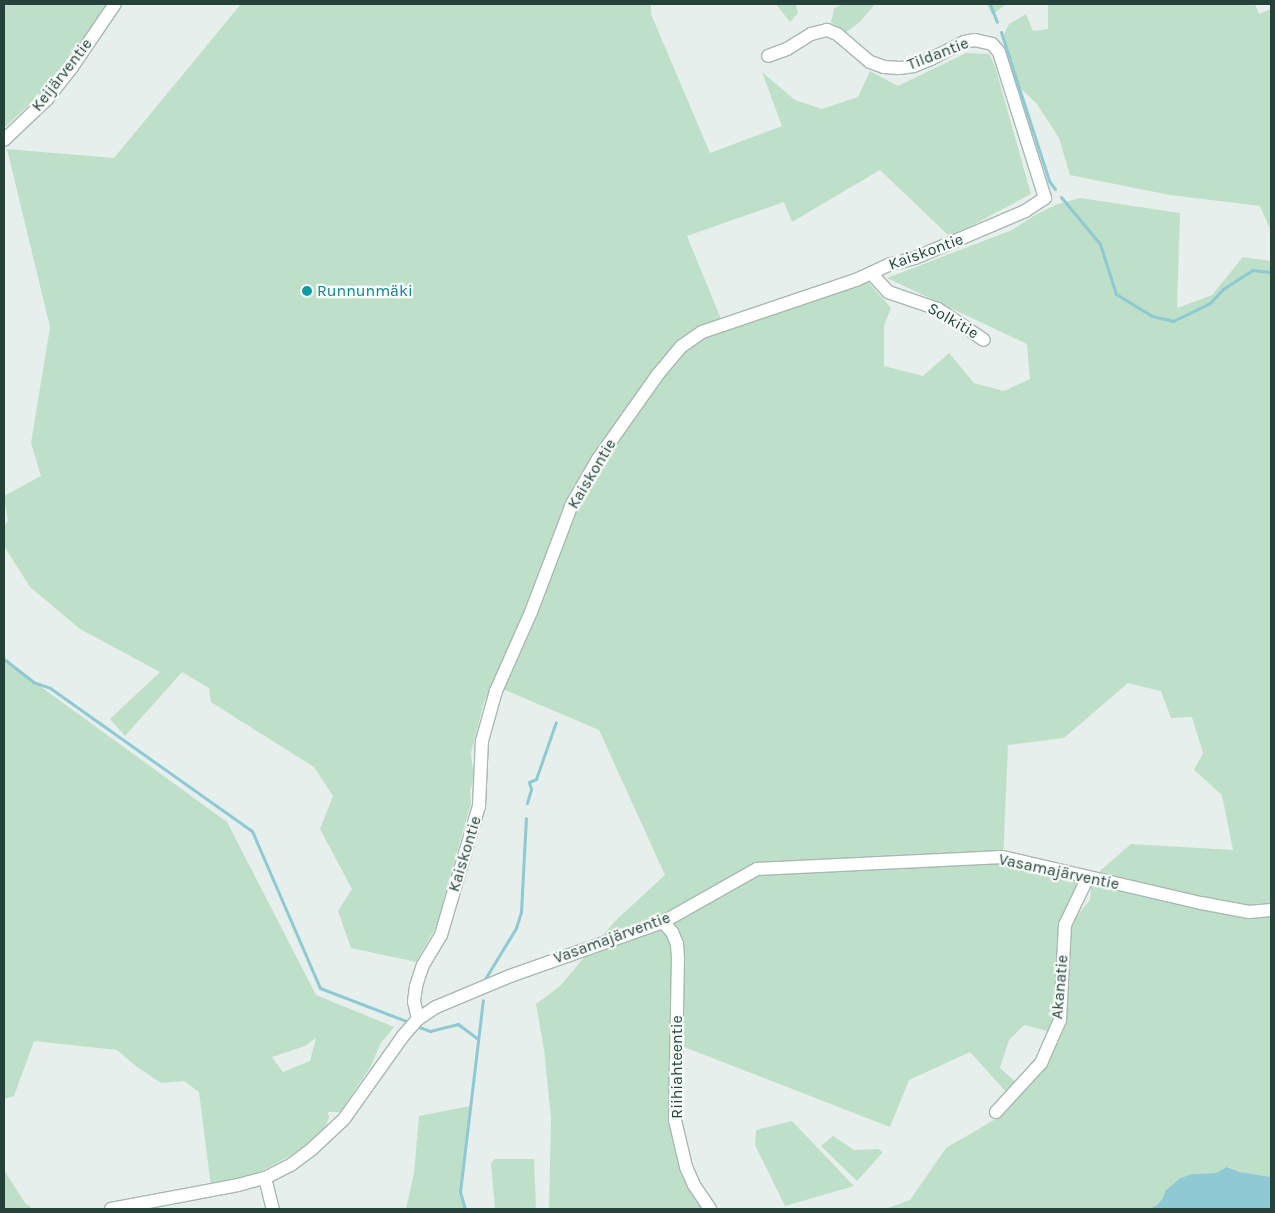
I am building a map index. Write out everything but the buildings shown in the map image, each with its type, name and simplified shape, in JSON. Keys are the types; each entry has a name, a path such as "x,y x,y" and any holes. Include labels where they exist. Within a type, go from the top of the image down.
{"street":[{"name":"Keijärventie","path":"4,140 47,99 72,68 115,4"},
{"name":"Tildantie","path":"768,56 787,48 811,34 827,30 837,34 870,62 884,67 899,68 922,63 964,42 975,40 992,44 999,52 1045,198"},
{"name":"Kaiskontie","path":"418,1019 414,1001 416,986 423,965 441,935 479,806 482,742 496,691 531,612 572,504 584,482 671,357 692,338 702,332 971,236 1025,211 1045,198"},
{"name":"Solkitie","path":"871,273 888,292 938,309 984,340"},
{"name":"Vasamajärventie","path":"111,1209 238,1185 265,1178 292,1164 314,1148 344,1119 390,1053 418,1019 436,1007 510,976 663,922 757,870 1004,857 1201,904 1249,912 1271,910"},
{"name":"Akanatie","path":"996,1112 1041,1063 1060,1020 1065,925 1088,877"},
{"name":"Riihiahteentie","path":"663,922 672,932 678,958 675,1120 686,1167 694,1185 710,1209"},
{"path":"265,1178 273,1209"}],"green space":[{"path":"4,4 108,4 45,90 4,128"},
{"path":"241,4 651,4 651,14 710,153 782,126 762,72 795,100 822,109 858,97 870,71 898,86 966,53 989,54 995,66 1031,194 950,237 880,170 792,222 784,202 687,236 726,331 868,282 891,308 884,326 884,366 923,376 949,353 974,383 1004,391 1030,379 1027,344 887,278 1012,230 1035,215 1058,204 1080,198 1180,213 1177,308 1212,295 1243,257 1271,261 1271,1177 1240,1172 1228,1167 1216,1173 1192,1174 1180,1178 1165,1191 1163,1198 1157,1205 1150,1209 885,1209 910,1200 946,1148 999,1117 1049,1060 1067,941 1072,922 1090,900 1091,887 1101,870 1131,844 1233,850 1222,795 1194,770 1203,753 1192,717 1171,718 1161,691 1128,683 1064,738 1008,745 1003,862 1058,873 1080,884 1057,983 1051,1032 1024,1025 1009,1040 1000,1068 1018,1084 1009,1095 970,1052 909,1080 890,1127 671,1042 670,1119 704,1209 549,1209 551,1118 544,1049 536,1004 560,986 615,921 665,875 599,730 493,685 484,702 471,753 474,781 470,790 471,803 436,927 416,962 351,948 338,911 352,889 320,829 333,796 314,767 211,702 209,688 182,672 125,736 110,719 160,672 80,629 30,587 4,546 4,526 8,521 4,496 41,476 31,443 50,327 7,149 114,158"},
{"path":"776,4 796,4 798,13 790,22"},
{"path":"842,4 875,4 860,22 845,33 831,22 834,9"},
{"path":"987,4 1006,4 992,15"},
{"path":"1048,4 1255,4 1259,14 1271,9 1271,231 1260,206 1170,195 1070,175 1059,138 1037,104 1020,88 1002,38 1009,24 1026,14 1033,31 1048,29"},
{"path":"4,660 227,822 316,995 394,1027 380,1044 371,1066 340,1112 328,1112 329,1118 321,1135 308,1146 256,1174 211,1187 199,1092 184,1081 161,1083 137,1067 117,1050 34,1041 14,1096 4,1099","holes":["316,1038 310,1061 283,1072 272,1057 305,1046"]},
{"path":"470,1106 460,1192 465,1209 406,1209 414,1173 419,1116"},
{"path":"792,1121 854,1186 785,1206 755,1145 756,1130"},
{"path":"833,1136 854,1150 878,1149 883,1152 857,1181 821,1146"},
{"path":"495,1159 534,1159 536,1209 495,1209 491,1163"},
{"path":"4,1170 25,1203 33,1209 4,1209"}],"water":[{"path":"1227,1167 1240,1172 1271,1177 1271,1209 1150,1209 1157,1205 1163,1198 1165,1191 1180,1178 1192,1174 1216,1173"}],"waterway":[{"path":"990,4 997,22"},
{"path":"1001,32 1049,181 1055,189"},
{"path":"1061,197 1100,244 1116,294 1152,316 1173,321 1210,303 1223,289 1252,270 1271,272"},
{"path":"4,659 33,682 50,688 252,831 320,988 406,1021"},
{"path":"527,803 531,789 529,782 536,779 556,722"},
{"path":"485,979 516,928 521,912 526,818"},
{"path":"465,1209 460,1192 483,1000"},
{"path":"419,1027 430,1031 458,1024 478,1039"}],"place":[{"name":"Runnunmäki","path":"307,291"}]}
